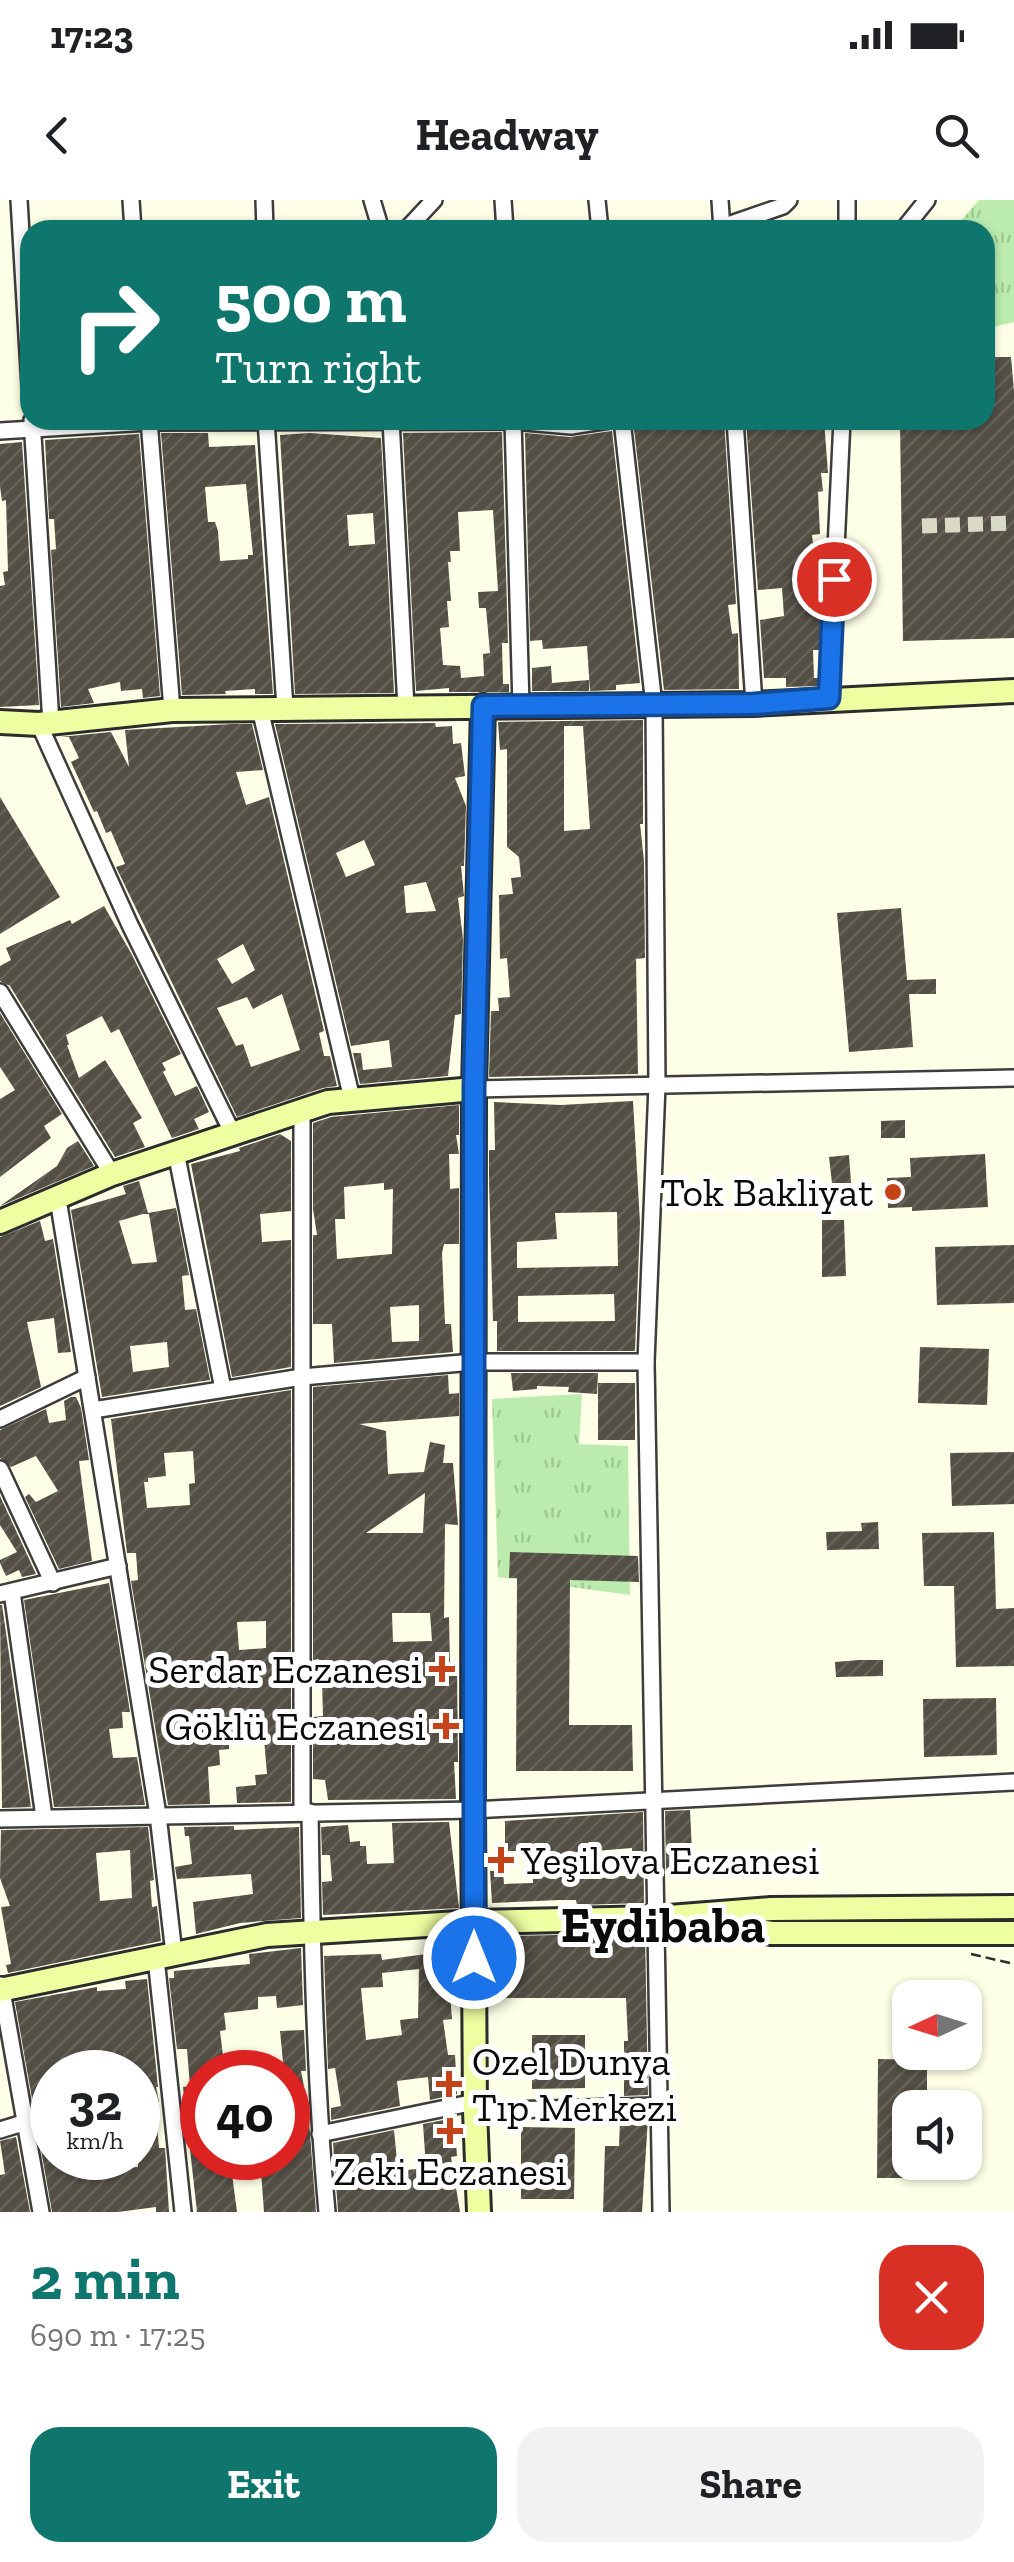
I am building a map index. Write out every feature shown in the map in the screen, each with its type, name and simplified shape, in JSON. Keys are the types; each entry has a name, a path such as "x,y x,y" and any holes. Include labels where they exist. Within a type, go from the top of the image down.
{"street":[{"path":"415,220 434,200"},
{"path":"746,220 789,200"},
{"path":"911,220 928,200"},
{"path":"32,430 44,724 130,926 233,1134"},
{"path":"150,430 172,710"},
{"path":"267,430 285,708"},
{"path":"391,430 406,708"},
{"path":"513,430 521,706"},
{"path":"623,430 654,705 657,1085 646,1362 660,2212"},
{"path":"736,430 754,704"},
{"path":"829,698 842,430"},
{"path":"0,722 44,724 172,710 754,704 1014,691"},
{"path":"479,2212 473,1810 474,1089 483,706"},
{"path":"260,709 352,1099"},
{"path":"0,992 112,1174"},
{"path":"0,1222 112,1174 328,1102 474,1089 1014,1078"},
{"path":"302,1111 306,1813 320,2134 328,2212"},
{"path":"176,1152 223,1389"},
{"path":"58,1199 158,1815 183,2212"},
{"path":"93,1410 302,1377 474,1362 646,1362"},
{"path":"0,1419 87,1376"},
{"path":"0,1470 53,1582"},
{"path":"44,1817 6,1593 118,1566"},
{"path":"0,1819 473,1810 1014,1782"},
{"path":"1,1990 267,1935 771,1910 1014,1907"},
{"path":"656,1918 772,1933 1014,1933"},
{"path":"0,1980 41,2212"},
{"path":"320,2134 475,2106 656,2106"},
{"path":"0,2130 23,2123"}],"green space":[{"path":"979,200 1014,200 1014,322 995,327 995,220 962,220"},
{"path":"582,1394 579,1444 628,1446 630,1595 498,1577 492,1399"}],"building":[{"path":"995,357 1011,357 1014,638 903,641 900,430 995,430"},
{"path":"634,430 725,430 736,604 728,605 732,634 738,633 739,689 664,690"},
{"path":"747,430 825,430 828,473 821,473 823,491 818,492 820,534 812,535 822,612 820,650 813,650 818,686 786,687 786,678 764,678 760,620 784,616 782,588 758,590"},
{"path":"612,431 640,683 616,685 616,690 590,691 587,646 543,649 542,640 530,641 525,433 570,437"},
{"path":"502,432 508,643 502,643 503,684 509,684 509,692 449,692 449,688 416,691 403,433","holes":["493,510 498,591 478,592 479,608 486,608 490,653 483,654 484,676 461,678 460,666 443,665 440,628 449,627 448,562 450,551 460,551 458,512"]},
{"path":"161,433 208,433 209,447 255,445 273,694 255,694 255,689 182,695","holes":["246,484 253,555 248,555 248,559 220,561 218,531 215,522 208,522 205,487"]},
{"path":"139,434 160,696 143,698 142,689 121,691 120,682 88,689 94,703 61,707 51,550 56,549 54,519 49,519 45,440"},
{"path":"280,435 381,438 394,693 295,694","holes":["373,513 375,544 349,546 347,515"]},
{"path":"22,442 39,705 0,707 0,586 5,585 3,572 8,571 0,444"},
{"path":"551,666 552,683 589,680 589,691 532,691 532,668"},
{"path":"643,720 640,824 645,958 636,959 638,1074 489,1077 491,1011 499,1011 498,998 510,997 507,958 500,959 499,895 513,894 511,878 521,877 519,857 507,847 507,749 500,750 498,722","holes":["564,726 583,726 590,829 564,831"]},
{"path":"435,723 436,727 452,726 453,744 461,743 465,776 455,778 466,806 461,866 464,896 458,898 463,939 461,1014 455,1015 448,1076 360,1084 353,1053 361,1053 363,1070 392,1067 389,1040 351,1046 275,724","holes":["364,840 375,865 346,877 336,853","426,882 436,911 406,913 404,886"]},
{"path":"252,724 263,770 236,772 246,805 269,797 324,1031 319,1033 324,1056 330,1056 337,1086 237,1117 116,867 125,864 111,831 106,833 97,811 94,812 71,762 79,758 69,737 60,737 111,732 129,767 125,730","holes":["243,944 255,970 232,984 217,959","282,994 300,1050 251,1067 243,1044 236,1046 217,1008 247,997 253,1009"]},
{"path":"0,797 60,897 0,934"},
{"path":"104,906 181,1054 162,1063 175,1096 197,1086 209,1112 194,1119 199,1129 172,1138 119,1029 111,1033 102,1016 66,1035 79,1078 105,1060 142,1118 133,1123 145,1147 115,1157 10,986 0,981 0,966 11,960 6,948 70,920 72,924"},
{"path":"901,908 907,980 936,979 936,994 909,994 913,1047 849,1052 837,913"},
{"path":"0,1013 62,1114 44,1126 51,1138 0,1177 0,1099 15,1090 0,1067"},
{"path":"633,1101 640,1223 635,1351 497,1351 489,1180 489,1150 495,1150 494,1102 561,1105","holes":["617,1212 618,1266 517,1268 517,1242 557,1239 555,1213","614,1294 615,1321 518,1322 518,1296"]},
{"path":"459,1105 459,1154 449,1154 450,1189 459,1188 459,1244 444,1244 442,1253 445,1324 451,1324 453,1352 334,1363 332,1324 313,1324 313,1235 317,1235 313,1209 313,1123 331,1117","holes":["384,1183 384,1190 393,1189 392,1254 337,1259 335,1219 345,1219 344,1187","419,1305 419,1341 392,1342 390,1307"]},
{"path":"905,1120 905,1138 881,1138 881,1121"},
{"path":"280,1134 291,1141 291,1211 260,1214 262,1242 291,1240 291,1367 232,1377 191,1164 240,1151 239,1148"},
{"path":"78,1141 94,1166 0,1206 57,1166 67,1148"},
{"path":"985,1154 988,1207 912,1211 912,1207 888,1208 887,1178 911,1177 910,1158"},
{"path":"849,1155 851,1183 832,1183 829,1157"},
{"path":"139,1181 148,1213 176,1208 189,1275 182,1276 185,1310 196,1309 210,1380 102,1397 71,1210 126,1194 123,1186","holes":["149,1214 157,1262 132,1264 119,1221","167,1342 169,1367 133,1372 130,1346"]},
{"path":"822,1220 844,1220 846,1276 822,1277"},
{"path":"40,1221 45,1241 53,1239 71,1352 58,1353 54,1318 27,1322 41,1387 0,1406 0,1237"},
{"path":"1014,1245 1014,1303 937,1305 935,1247"},
{"path":"920,1347 989,1349 987,1405 918,1403"},
{"path":"511,1373 598,1373 597,1394 568,1392 569,1387 537,1386 513,1391"},
{"path":"448,1375 449,1394 459,1393 459,1416 359,1424 386,1431 388,1474 424,1472 430,1442 445,1445 443,1463 453,1463 458,1525 445,1524 444,1618 449,1617 450,1665 457,1665 456,1799 328,1800 325,1780 313,1779 313,1717 323,1716 319,1659 313,1660 313,1387","holes":["425,1493 423,1533 366,1533","392,1613 430,1613 432,1641 393,1642"]},
{"path":"598,1383 635,1383 635,1440 598,1440"},
{"path":"291,1390 291,1802 237,1803 236,1787 256,1785 255,1775 267,1774 264,1739 229,1742 229,1749 219,1750 220,1765 208,1767 210,1804 168,1805 131,1581 138,1580 136,1553 127,1553 111,1419","holes":["193,1451 195,1483 189,1484 190,1505 147,1508 144,1482 166,1476 164,1453","266,1621 266,1648 239,1650 237,1622"]},
{"path":"76,1397 81,1408 89,1460 79,1461 92,1561 59,1569 25,1497 29,1494 36,1502 58,1491 36,1456 11,1467 0,1458 0,1430 46,1409 49,1423 66,1420 64,1401"},
{"path":"1014,1452 1014,1504 952,1506 950,1453"},
{"path":"0,1496 36,1574 22,1577 19,1570 6,1576 0,1563 17,1552 0,1525"},
{"path":"878,1522 879,1549 827,1550 826,1532 862,1531 861,1523"},
{"path":"994,1532 996,1609 1014,1608 1014,1666 956,1667 954,1586 924,1586 922,1533"},
{"path":"510,1552 638,1556 639,1582 570,1580 569,1725 632,1725 633,1771 516,1771 517,1578 509,1578"},
{"path":"109,1583 130,1712 122,1712 123,1728 109,1729 113,1758 137,1757 145,1805 54,1807 24,1600"},
{"path":"2,1605 31,1807 2,1808"},
{"path":"883,1660 883,1676 836,1677 835,1662"},
{"path":"996,1698 997,1755 924,1757 923,1699"},
{"path":"690,1810 693,1873 666,1875 665,1811"},
{"path":"643,1812 644,1903 492,1903 490,1871 503,1871 504,1884 533,1883 533,1851 505,1851 505,1821","holes":["632,1848 632,1876 596,1876 595,1851"]},
{"path":"449,1822 459,1908 323,1915 322,1882 332,1881 330,1855 322,1855 321,1827 348,1825 350,1842 360,1841 360,1846 366,1846 367,1864 394,1863 392,1823"},
{"path":"234,1826 234,1830 299,1827 301,1918 240,1923 196,1934 193,1902 253,1894 251,1874 177,1879 175,1867 192,1864 184,1827"},
{"path":"148,1827 154,1880 150,1881 152,1907 157,1906 161,1941 8,1973 6,1965 11,1964 1,1907 10,1906 0,1878 1,1830","holes":["130,1850 132,1898 100,1901 96,1853"]},
{"path":"645,1933 648,2095 624,2096 626,1998 497,1998 496,1961 505,1961 510,1936"},
{"path":"301,1948 303,2005 277,2008 276,1996 258,1997 258,2009 224,2013 226,2030 220,2031 222,2050 177,2049 169,1978 174,1978 174,1971 250,1964 249,1954"},
{"path":"441,1952 442,1995 450,1994 452,2019 443,2020 448,2055 455,2055 457,2094 430,2100 428,2077 397,2081 400,2106 331,2120 331,2108 341,2106 335,2068 328,2069 324,1956 381,1954 382,1960","holes":["419,1969 418,2018 400,2020 402,2035 366,2040 361,1988 383,1987 382,1973"]},
{"path":"147,1979 154,2050 30,2050 30,2087 15,2002 97,1987 97,1991 126,1989 125,1981"},
{"path":"304,2030 305,2050 282,2050 280,2031"},
{"path":"532,2035 585,2035 585,2088 532,2089"},
{"path":"878,2059 892,2059 892,2070 927,2070 927,2090 892,2090 892,2178 877,2178"},
{"path":"454,2118 457,2156 451,2157 460,2212 338,2212 333,2143 394,2130 398,2171 426,2168 423,2124"},
{"path":"648,2118 642,2212 603,2212 605,2146 619,2146 620,2121"},
{"path":"521,2127 575,2128 574,2199 521,2199"},
{"path":"310,2134 316,2212 264,2212 262,2180 310,2180"},
{"path":"16,2137 30,2212 0,2212 0,2175 5,2174 0,2141"},
{"path":"160,2148 165,2148 169,2212 156,2212 156,2207 118,2212 52,2212 46,2180 160,2180"},
{"path":"193,2180 233,2180 237,2212 197,2212"}],"tunnel":[{"path":"922,526 1014,523"}],"place":[{"name":"Tok Bakliyat","path":"893,1192"},
{"name":"Serdar Eczanesi","path":"442,1669"},
{"name":"Göklü Eczanesi","path":"446,1726"},
{"name":"Yeşilova Eczanesi","path":"501,1860"},
{"name":"Ozel Dunya Tıp Merkezi","path":"449,2084"},
{"name":"Zeki Eczanesi","path":"450,2131"}],"district":[{"name":"Eydibaba","path":"663,1925"}],"route":[{"path":"474,1958 474,1089 483,706 754,704 829,698 834,579"}]}
